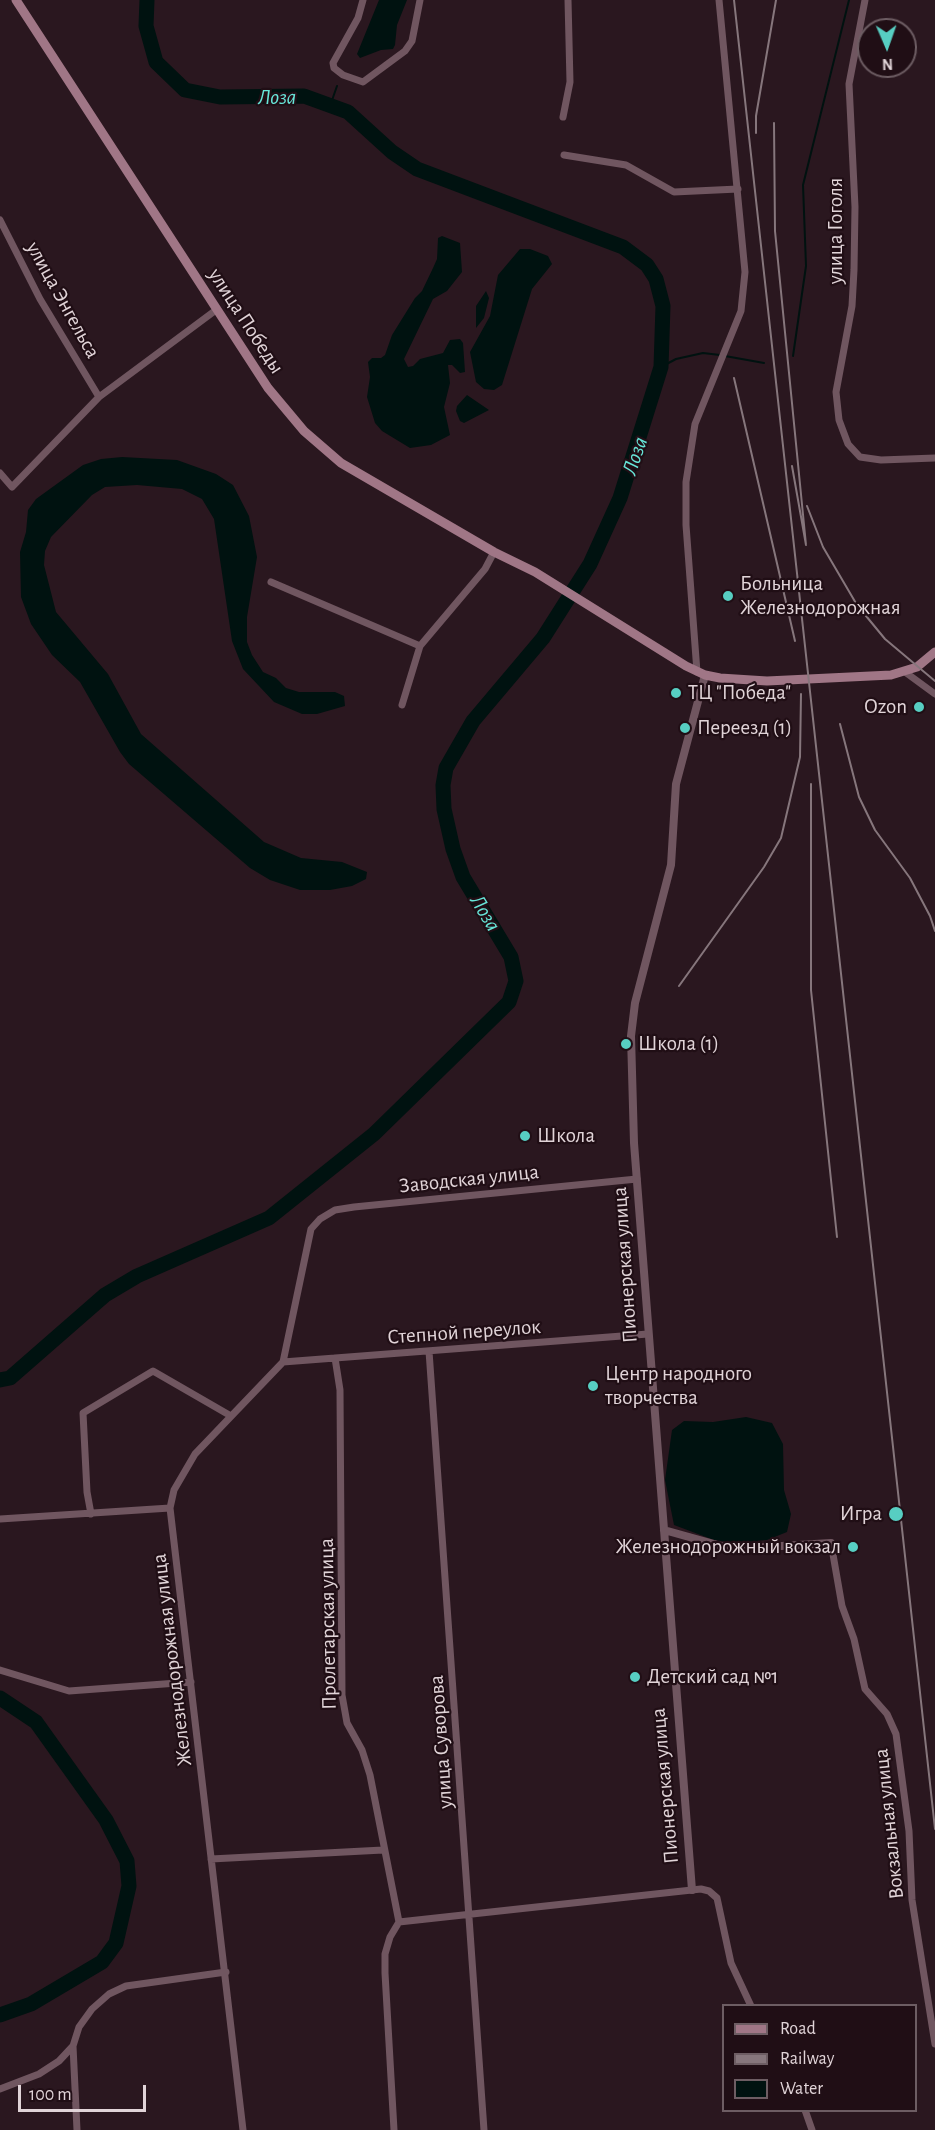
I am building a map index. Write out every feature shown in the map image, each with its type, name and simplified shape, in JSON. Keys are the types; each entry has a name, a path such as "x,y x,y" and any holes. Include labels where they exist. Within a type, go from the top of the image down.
{"main road":[{"name":"улица Победы","path":"16,0 216,310 285,410 327,451 371,482 494,552 535,572 701,674"},
{"path":"701,674 720,678 767,681 864,676 905,672 917,667 935,652"}],"street":[{"path":"363,0 357,18 333,63 334,68 343,75 363,82 405,51 412,41 420,0"},
{"path":"563,117 570,82 568,0"},
{"path":"701,674 686,525 686,482 695,424 741,311 744,249 719,0"},
{"name":"улица Гоголя","path":"865,0 849,84 855,207 854,270 852,306 836,392 839,420 848,444 860,457 881,460 935,459"},
{"path":"564,155 626,165 674,192 738,189"},
{"name":"улица Энгельса","path":"0,220 40,299 99,397"},
{"path":"0,473 12,487 99,397 216,310"},
{"path":"402,705 420,646 485,569 494,552"},
{"path":"271,582 420,646"},
{"path":"905,672 935,694"},
{"name":"Пионерская улица","path":"399,1922 692,1890 630,1074 635,1003 668,881 676,784 701,674"},
{"name":"Заводская улица","path":"283,1362 311,1229 320,1219 335,1210 637,1179"},
{"name":"Степной переулок","path":"283,1362 648,1334"},
{"name":"улица Суворова","path":"429,1351 471,1914 484,2130"},
{"name":"Пролетарская улица","path":"335,1358 340,1390 342,1695 347,1723 362,1750 370,1775 399,1922"},
{"name":"Железнодорожная улица","path":"243,2130 170,1508 179,1478 195,1454 283,1362"},
{"path":"91,1514 87,1492 83,1413 153,1371 231,1416"},
{"path":"0,1519 170,1508"},
{"path":"664,1530 732,1549 831,1543"},
{"name":"Вокзальная улица","path":"831,1543 842,1606 855,1639 865,1689 886,1714 897,1734 909,1831 912,1900 935,2044"},
{"path":"0,1670 69,1691 191,1682"},
{"path":"212,1859 383,1850"},
{"path":"692,1890 709,1892 717,1898 731,1963 749,2004"},
{"path":"394,2130 385,1973 390,1937 399,1922"},
{"path":"76,2130 73,2046 79,2027 92,2009 109,1994 126,1986 226,1972"},
{"path":"0,2089 39,2074 59,2061 73,2046"},
{"path":"807,2112 812,2130"}],"water":[{"path":"379,0 407,0 397,25 395,45 393,49 381,50 360,58 357,54"},
{"path":"442,236 460,243 462,272 447,291 433,299 404,359 408,367 413,366 420,359 443,353 450,340 460,339 463,343 465,372 460,373 452,365 448,365 450,383 444,407 450,435 431,445 410,448 382,431 375,423 367,397 370,377 368,362 372,358 381,358 385,355 392,335 415,298 422,291 437,259 438,238"},
{"path":"520,249 530,249 548,256 552,264 532,289 502,385 494,390 484,389 476,382 470,352 490,316 498,275"},
{"path":"486,291 489,298 484,318 476,328 476,306"},
{"path":"467,395 489,410 464,423 460,421 456,411 457,406"},
{"path":"122,457 177,460 216,474 233,485 249,516 257,557 247,617 247,642 252,655 263,672 276,678 286,688 299,692 335,692 344,696 345,706 317,714 302,714 274,702 243,669 232,641 214,519 202,499 182,489 137,485 105,487 92,495 51,537 45,551 44,565 56,612 108,674 141,734 264,842 301,858 342,862 367,872 366,879 352,886 330,890 300,890 270,880 250,868 129,764 80,682 52,655 31,624 21,597 20,552 26,532 28,510 36,499 83,465 101,459"},
{"path":"746,1417 772,1423 783,1444 784,1490 791,1514 787,1532 767,1540 735,1543 714,1540 674,1525 665,1480 672,1430 684,1421 713,1422"}],"waterway":[{"name":"Лоза","path":"0,1380 10,1378 105,1295 137,1276 269,1218 374,1134 509,1002 516,981 511,957 463,877 453,849 444,809 443,785 446,768 473,721 543,638 590,564 620,498 661,367 663,306 656,279 647,265 623,247 417,169 392,152 348,112 304,96 220,97 185,90 156,62 146,26 147,0"},
{"path":"793,356 806,266 803,185 849,0"},
{"path":"330,106 337,86"},
{"path":"661,367 676,359 703,353 720,355"},
{"path":"725,356 764,363"},
{"path":"0,1698 36,1722 106,1820 127,1861 129,1886 116,1943 102,1962 31,2004 0,2015"}],"railway":[{"path":"734,0 935,1829"},
{"path":"756,133 756,116 776,0"},
{"path":"774,123 775,231 806,545 792,466"},
{"path":"734,378 795,641"},
{"path":"807,506 823,547 857,605 885,639 935,681"},
{"path":"679,986 764,867 781,838 800,757 801,694"},
{"path":"840,724 859,797 875,830 910,878 930,916 935,931"},
{"path":"811,784 811,990 837,1237"}],"place":[{"name":"Больница Железнодорожная","path":"728,596"},
{"name":"ТЦ \"Победа\"","path":"676,693"},
{"name":"Ozon","path":"919,707"},
{"name":"Переезд (1)","path":"685,728"},
{"name":"Школа (1)","path":"626,1044"},
{"name":"Школа","path":"525,1136"},
{"name":"Центр народного творчества","path":"593,1386"},
{"name":"Игра","path":"896,1514"},
{"name":"Железнодорожный вокзал","path":"853,1547"},
{"name":"Детский сад №1","path":"635,1677"}]}
